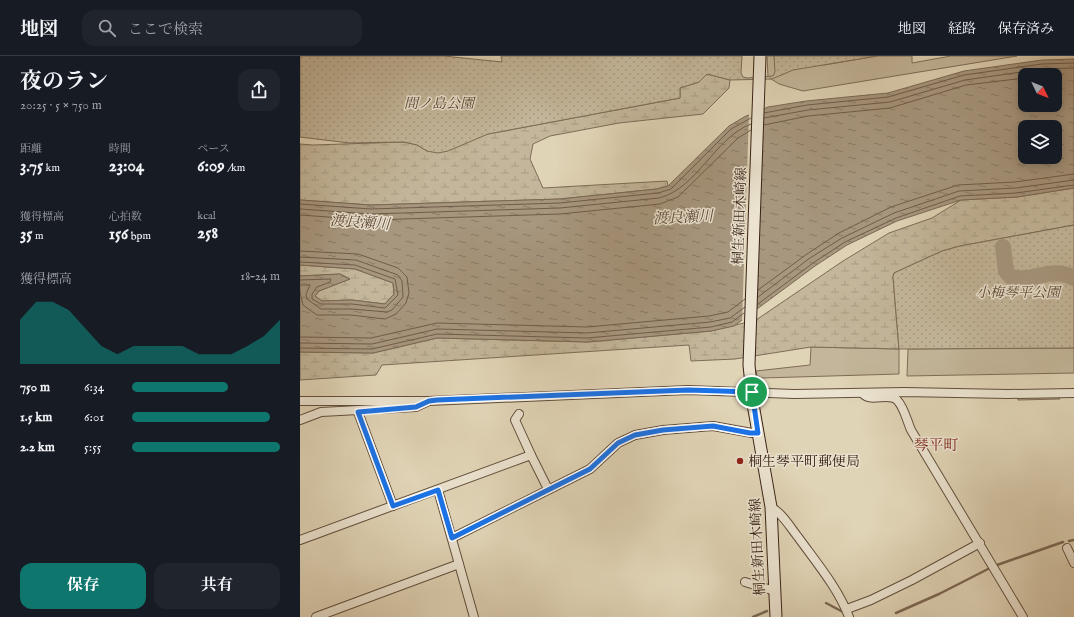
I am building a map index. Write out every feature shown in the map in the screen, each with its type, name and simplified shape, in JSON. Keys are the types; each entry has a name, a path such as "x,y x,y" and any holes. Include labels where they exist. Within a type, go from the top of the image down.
{"main road":[{"name":"桐生新田木崎線","path":"760,56 750,378 758,433 772,507 776,617"}],"street":[{"path":"300,401 429,401 688,390 794,394 861,392 1074,393"},
{"path":"861,392 868,398 892,398 898,401 911,430 1023,617"},
{"path":"300,420 321,412 358,412 416,407 429,401"},
{"path":"358,412 393,506"},
{"path":"519,414 515,420 548,489"},
{"path":"452,538 590,469 618,443 635,435 663,430 713,426 750,433 758,433"},
{"path":"300,540 438,490 530,454"},
{"path":"438,490 474,617"},
{"path":"772,507 784,519 816,560 848,613 980,543"},
{"path":"1067,548 1074,564"},
{"path":"316,617 459,564"},
{"path":"745,582 775,590"}],"green space":[{"name":"間ノ島公園","path":"300,56 444,56 502,62 501,56 742,56 741,73 743,77 747,78 773,76 775,72 774,56 877,56 793,70 772,79 730,80 707,74 699,82 680,88 680,98 488,134 448,151 438,153 427,151 417,145 404,142 349,143 300,137"},
{"path":"767,56 776,56 824,65 877,56 912,56 912,63 951,56 1017,56 803,91 779,84 768,77"},
{"path":"707,74 730,80 729,88 703,114 619,123 550,136 533,144 530,159 543,188 667,181 668,186 657,189 560,199 371,205 300,200 300,144 313,145 404,142 417,145 427,151 488,134 680,98 680,88 699,82"},
{"path":"1074,188 1074,225 960,246 942,251 894,273 893,277 899,349 811,347 735,359 691,361 689,345 382,365 376,375 300,380 300,352 373,353 437,338 588,342 711,331 756,320 843,261 889,233 932,218 961,200 1017,197"},
{"name":"小梅琴平公園","path":"1074,225 1074,348 899,349 893,277 894,273 942,251 960,246"},
{"path":"300,265 355,269 393,283 394,294 385,304 352,300 322,301 315,296 319,291 350,279 340,274 300,276"},
{"path":"811,347 899,349 899,374 762,378 757,376 756,371 810,365"},
{"path":"1074,348 1074,373 907,376 908,349"},
{"path":"1058,396 1060,399 1018,400 1018,398"}],"water":[{"name":"渡良瀬川","path":"1074,59 1074,188 1017,197 961,200 897,221 847,245 815,266 734,326 711,331 588,342 437,338 373,353 300,352 300,276 340,274 350,279 319,291 315,296 322,301 352,300 385,304 394,294 393,283 355,269 300,265 300,200 371,205 560,199 657,189 668,186 729,126 744,117 768,107 806,101 888,93 964,71 1042,60"}],"pier":[{"path":"764,107 756,312 742,323 749,112"}],"waterway":[{"path":"1003,247 1006,271 1011,277 1027,278 1057,273 1065,274 1074,278"},
{"path":"1069,541 1074,540"},
{"path":"997,565 1063,542"},
{"path":"896,613 939,594 990,568"},
{"path":"826,603 843,612"},
{"path":"753,617 767,611"}],"place":[{"name":"桐生琴平町郵便局","path":"740,461"}],"district":[{"name":"琴平町","path":"936,445"}],"route":[{"path":"688,390 752,392 758,433 750,433 722,426 713,426 663,430 635,435 618,443 590,469 452,538 438,490 393,506 358,412 416,407 429,401 437,400 688,390"}]}
